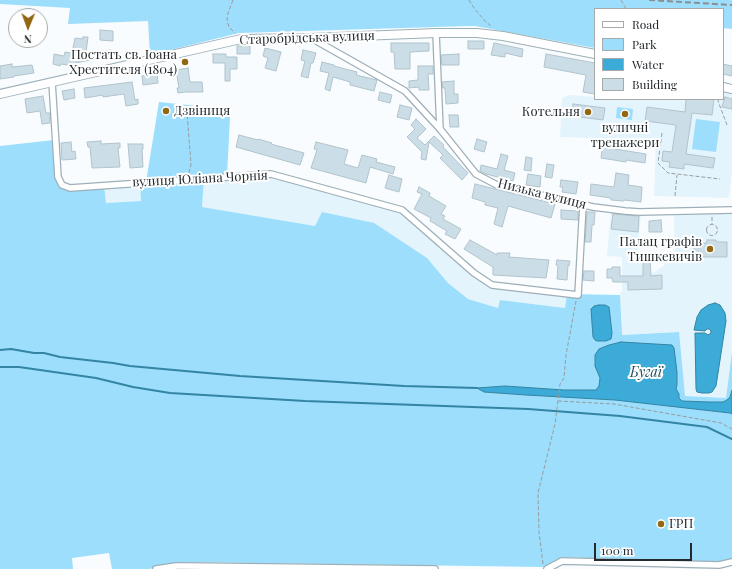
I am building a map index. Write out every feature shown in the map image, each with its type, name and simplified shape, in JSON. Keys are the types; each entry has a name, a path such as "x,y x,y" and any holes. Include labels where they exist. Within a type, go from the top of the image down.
{"street":[{"path":"436,33 440,130"},
{"name":"Старобрідська вулиця","path":"0,94 241,39 477,33 503,36 594,54"},
{"name":"Низька вулиця","path":"310,38 405,91 440,130 476,174 497,185 593,207 635,212 732,210"},
{"name":"вулиця Юліана Чорнія","path":"52,82 58,177 62,185 70,188 271,174 402,210 474,273 492,285 578,294"},
{"path":"578,294 583,204"},
{"path":"545,569 562,561 719,565 732,562"},
{"path":"156,569 176,566 185,568 435,569"}],"path":[{"path":"233,0 227,20 229,27 241,39"},
{"path":"469,0 484,20 493,28"},
{"path":"718,100 727,125"},
{"path":"188,175 191,164 187,113 191,110 203,108 204,106"},
{"path":"662,133 658,163 668,173 720,179"},
{"path":"675,196 678,174"},
{"path":"712,214 712,224"},
{"path":"712,224 717,227 718,230 715,234 710,235 707,232 707,228 712,224"},
{"path":"545,569 539,532 538,493 555,424 560,384 564,378 566,355 578,294"},
{"path":"558,400 614,404 721,423 732,429"}],"shaded area":[{"path":"724,91 732,94 732,172 729,198 654,196 656,140 560,137 562,98 569,95 594,97 594,100 724,100"},
{"path":"271,174 402,210 492,285 567,294 565,308 500,300 498,308 468,299 448,283 427,258 316,226 202,207 204,179"},
{"path":"140,182 141,201 106,203 104,185"},
{"path":"611,213 641,215 637,257 642,258 643,274 651,274 664,266 664,258 675,258 674,214 732,213 732,352 726,398 684,396 678,332 621,335 620,292 622,292 622,257 607,256"}],"green space":[{"path":"0,0 732,0 732,29 724,28 724,8 594,8 594,48 468,26 239,33 150,55 148,21 68,24 70,8 0,4"},
{"path":"159,102 207,107 207,115 230,117 227,176 204,178 202,207 315,226 322,212 374,223 427,258 448,283 468,299 498,308 500,300 565,308 567,294 620,295 622,335 679,332 685,396 726,398 732,352 732,560 718,563 562,557 544,567 185,562 149,569 112,569 109,553 72,558 73,569 0,569 0,146 54,140 62,185 70,188 104,185 106,203 141,201 140,182 147,181"},
{"name":"вуличні тренажери","path":"617,107 633,109 632,120 616,118"},
{"path":"696,119 720,122 716,152 692,149"}],"water":[{"path":"715,303 720,305 725,313 726,321 716,386 712,392 702,393 697,392 696,389 695,333 705,333 708,335 711,332 710,329 705,331 694,330 697,317 701,310 708,305"},
{"path":"599,305 609,307 612,333 611,339 606,341 597,341 593,337 591,309 594,306"},
{"name":"Бугаї","path":"621,342 672,345 674,348 677,372 676,389 679,394 679,398 682,401 723,402 730,397 732,390 732,414 615,400 484,392 477,388 505,386 564,390 596,390 599,386 600,378 595,366 595,355 599,349"}],"building":[{"path":"100,30 113,31 113,41 100,40"},
{"path":"83,37 88,37 86,53 111,50 112,56 75,63 74,66 61,64 60,66 53,64 54,54 64,56 65,52 72,53 75,38 83,39"},
{"path":"468,41 484,41 484,49 468,49"},
{"path":"391,43 429,43 429,51 410,52 410,69 395,69 394,52 391,52"},
{"path":"494,43 523,49 522,57 505,53 505,57 491,55"},
{"path":"237,46 250,46 250,54 237,54"},
{"path":"265,48 281,52 276,71 265,68 268,58 263,56"},
{"path":"303,50 316,53 313,63 311,63 308,78 301,76 305,61 301,60"},
{"path":"213,54 226,54 226,57 237,57 237,69 230,69 230,81 225,81 225,63 213,63"},
{"path":"459,54 459,65 442,65 441,55"},
{"path":"546,54 594,63 594,94 583,92 586,75 544,67"},
{"path":"322,62 357,72 356,75 377,80 374,91 350,85 350,82 333,77 330,91 325,89 329,73 320,71"},
{"path":"12,64 12,67 32,65 34,73 0,79 0,66"},
{"path":"724,64 732,66 732,76 724,74"},
{"path":"418,66 433,66 433,74 428,74 429,90 419,90 419,87 409,88 409,81 418,80"},
{"path":"188,68 190,82 202,82 203,92 178,93 177,88 179,88 176,70"},
{"path":"157,74 158,83 143,85 142,76"},
{"path":"454,81 454,94 458,94 458,103 446,104 445,88 443,88 442,82"},
{"path":"132,82 135,100 138,99 138,104 126,106 124,94 85,98 84,88"},
{"path":"74,89 75,98 64,100 62,91"},
{"path":"380,92 392,95 390,103 378,100"},
{"path":"43,96 46,113 50,113 50,123 42,124 40,111 27,113 25,99"},
{"path":"725,97 732,99 732,109 722,107"},
{"path":"686,100 714,100 712,115 692,113 686,154 715,158 713,168 684,164 684,169 669,167 670,162 662,161 663,151 672,152 676,125 645,121 647,107 685,112"},
{"name":"Котельня","path":"573,104 605,108 603,120 572,116"},
{"path":"400,105 412,108 409,120 397,117"},
{"path":"449,115 458,115 459,127 450,127"},
{"path":"416,119 426,129 417,138 425,145 434,136 444,145 443,147 468,173 462,180 440,158 443,155 429,142 426,160 421,159 422,152 407,137 415,129 411,125"},
{"path":"239,135 258,139 304,153 300,165 236,147"},
{"path":"477,139 487,142 484,152 474,149"},
{"path":"101,141 101,144 120,143 120,148 118,148 120,167 92,168 90,147 88,147 87,142"},
{"path":"71,142 72,152 75,151 76,159 62,160 61,143"},
{"path":"316,142 348,150 344,164 358,168 362,155 377,159 376,162 395,167 393,174 370,167 366,183 311,168 317,150 314,149"},
{"path":"603,142 610,143 609,148 646,154 645,163 601,158"},
{"path":"128,144 143,144 143,167 130,168"},
{"path":"501,154 508,156 504,170 515,173 513,181 480,171 481,165 497,169"},
{"path":"526,157 532,158 531,171 524,170"},
{"path":"547,164 554,165 552,178 545,177"},
{"path":"616,173 629,175 628,185 642,187 641,202 611,200 611,198 590,195 591,184 614,187"},
{"path":"528,174 541,176 540,187 526,185"},
{"path":"389,175 402,179 399,192 385,188"},
{"path":"561,180 578,182 576,194 562,192 563,187 560,187"},
{"path":"475,184 555,204 551,218 508,206 502,227 494,224 498,208 485,205 485,202 472,198"},
{"path":"419,187 430,193 429,196 446,206 441,214 445,216 443,219 461,229 455,239 445,234 447,231 430,221 431,218 414,209 422,194 417,192"},
{"path":"561,210 578,211 578,220 561,219"},
{"path":"587,212 595,212 594,225 592,225 591,242 585,242"},
{"path":"613,214 639,216 638,232 611,229"},
{"path":"661,220 662,232 649,232 649,221"},
{"path":"470,240 497,255 497,253 510,253 509,257 549,260 546,278 493,275 493,267 464,249"},
{"name":"Палац графів Тишкевичів","path":"707,240 727,242 727,257 696,257 696,253 694,253 694,245 696,245 696,243 707,243"},
{"path":"643,259 650,259 651,276 662,275 662,289 628,290 628,282 613,282 612,278 607,278 607,269 612,269 612,267 620,267 620,276 643,276"},
{"path":"557,260 570,261 569,266 568,265 567,280 557,279"},
{"path":"584,271 594,271 594,281 583,280"}],"waterway":[{"path":"0,350 11,349 130,366 240,376 404,386 477,388"},
{"path":"0,367 19,367 96,378 133,387 170,393 305,401 528,409 620,416 707,427 732,439"}],"railway":[{"path":"649,0 732,5"}],"place":[{"name":"Постать св. Іоана Хрестителя (1804)","path":"185,62"},
{"name":"Дзвіниця","path":"166,111"},
{"name":"Котельня","path":"588,112"},
{"name":"вуличні тренажери","path":"625,114"},
{"name":"Палац графів Тишкевичів","path":"710,249"},
{"name":"ГРП","path":"661,524"}]}
